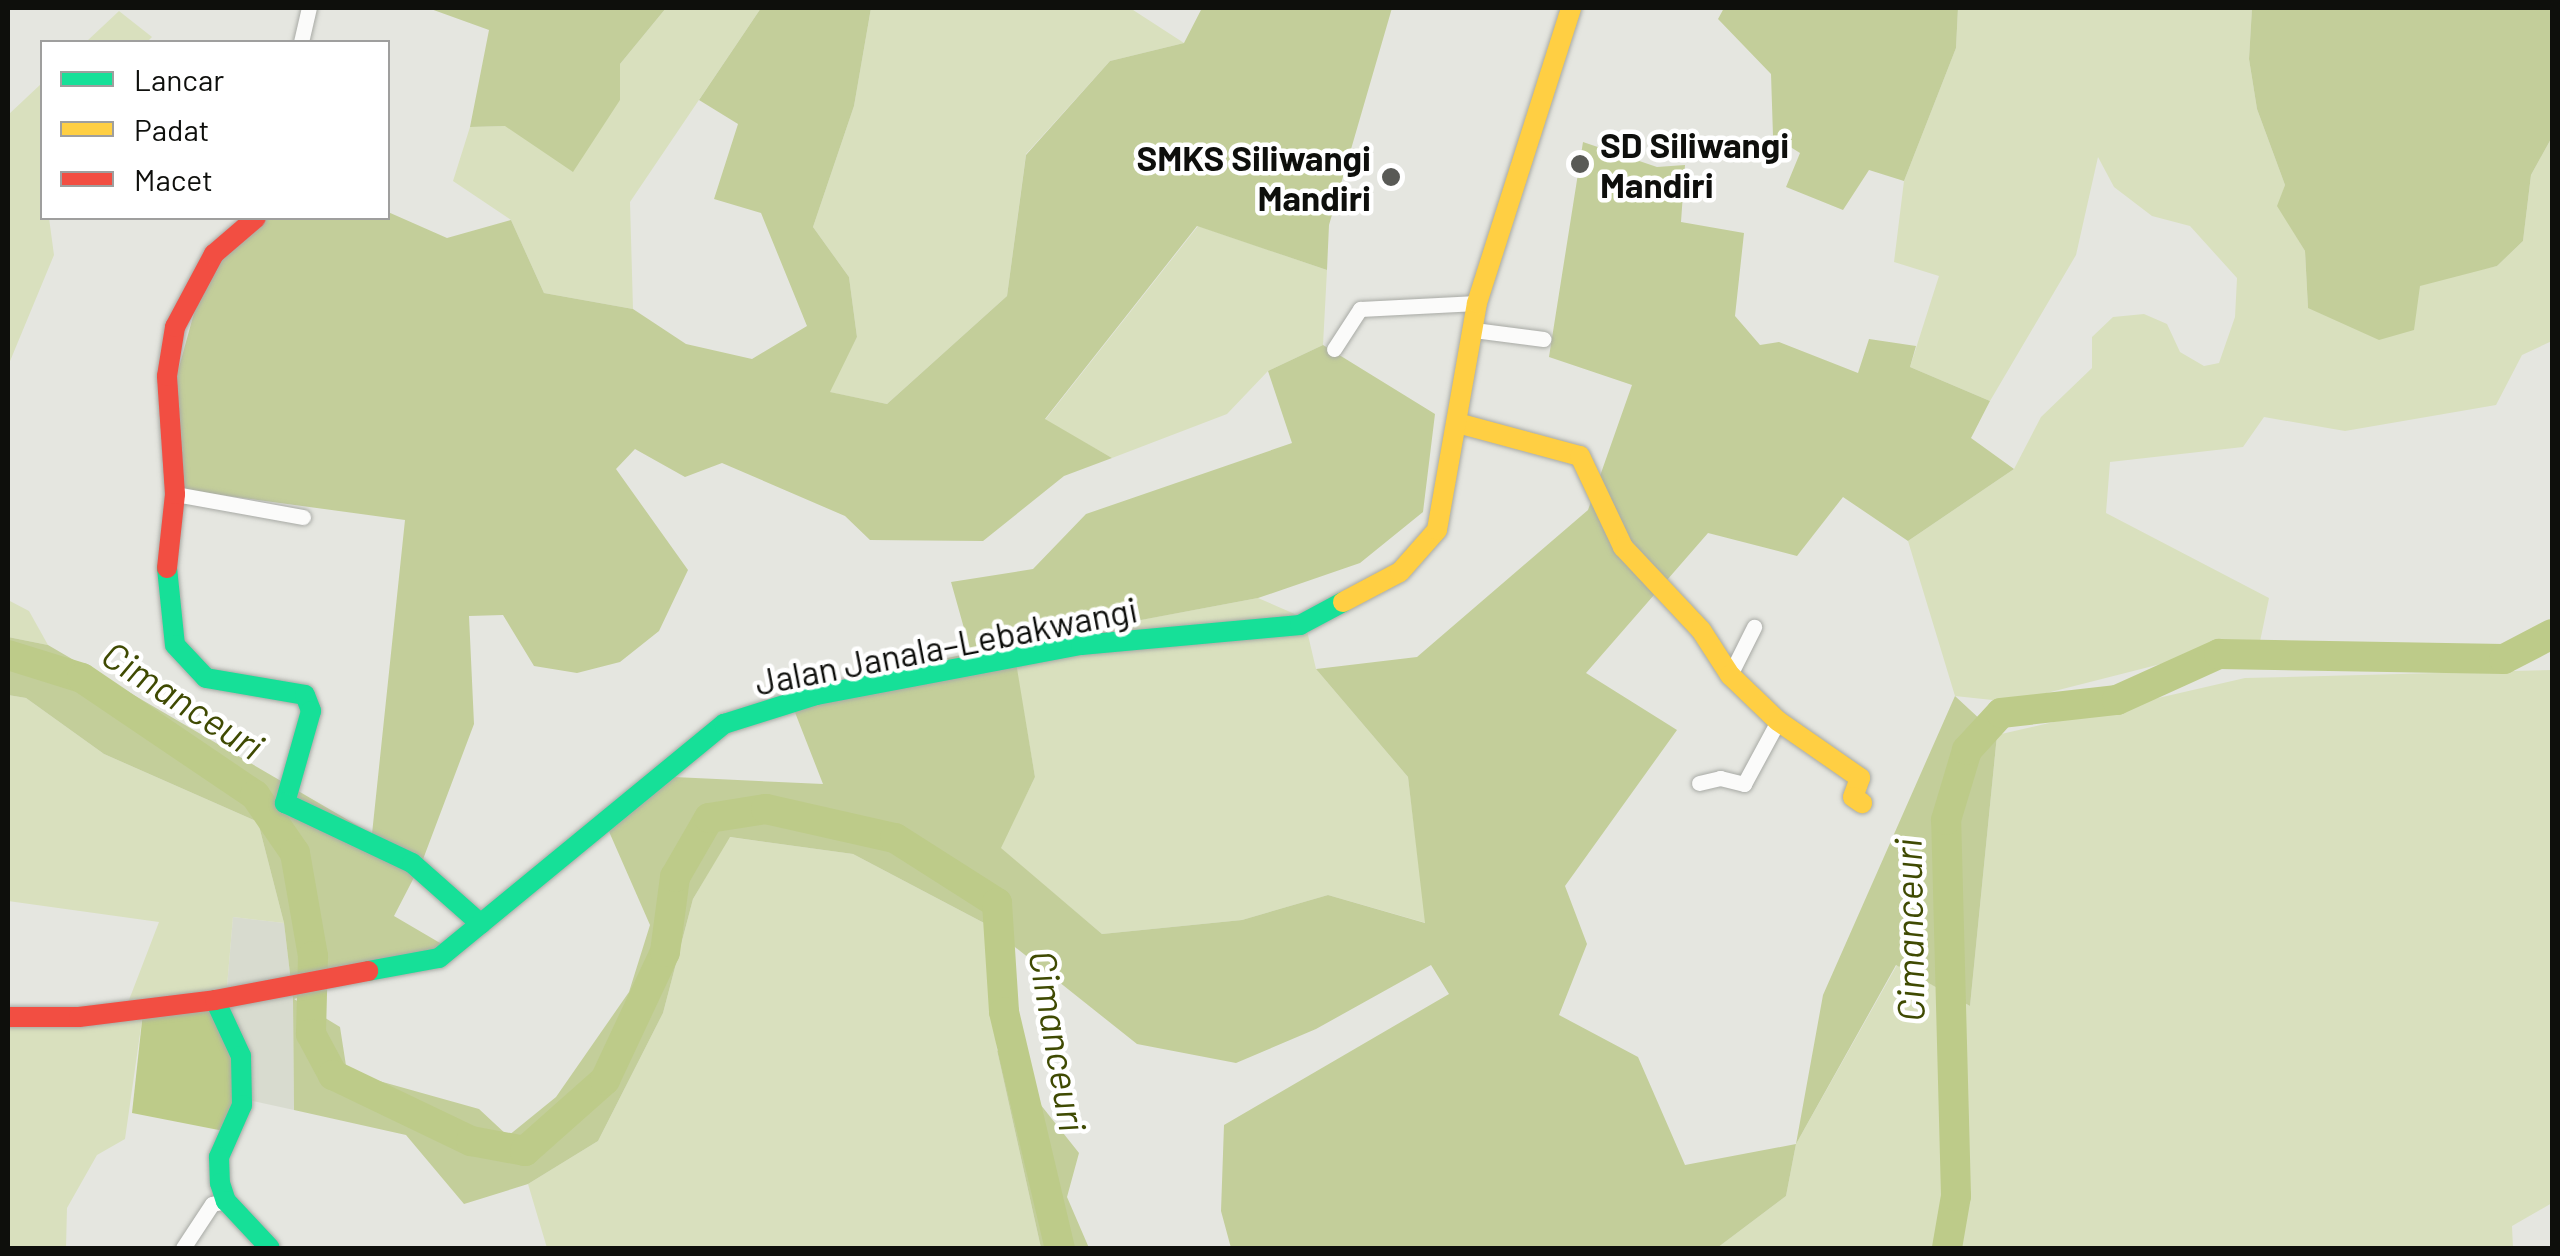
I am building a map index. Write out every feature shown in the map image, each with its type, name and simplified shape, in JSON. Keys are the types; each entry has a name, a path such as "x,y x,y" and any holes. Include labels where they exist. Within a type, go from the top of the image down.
{"main road":[{"name":"Jalan Janala–Lebakwangi","path":"215,1000 439,958 703,740 762,709 1081,645 1300,625 1422,554 1438,530 1461,424 1478,304 1571,8"},
{"path":"254,220 214,254 175,328 167,376 175,494 165,596 182,658 206,678 305,695 311,710 285,802 412,863 482,924"},
{"path":"1461,424 1580,456 1623,547 1701,630 1730,675 1778,721 1860,778 1853,797 1862,803"},
{"path":"8,1017 79,1017 215,1000 241,1056 242,1105 219,1157 226,1201 270,1248"}],"street":[{"path":"301,40 308,8"},
{"path":"1334,349 1360,309 1478,304"},
{"path":"1474,330 1542,339"},
{"path":"175,494 303,518"},
{"path":"1730,675 1754,627"},
{"path":"1699,783 1744,784 1778,721"},
{"path":"183,1248 212,1204 226,1201"}],"shaded area":[{"path":"428,8 666,8 620,64 620,100 573,172 505,126 470,127 489,30"},
{"path":"666,8 761,8 630,202 633,309 544,293 511,220 453,181 470,127 505,126 620,100 620,64"},
{"path":"761,8 871,8 854,106 813,227 849,277 857,337 830,392 887,404 1007,296 1026,155 1110,61 1184,43 1202,8 1392,8 1329,225 1327,270 1197,226 1045,419 1112,458 1064,476 983,541 870,540 845,516 722,463 685,477 635,449 616,469 688,570 659,631 620,662 577,673 534,666 503,615 469,616 474,724 422,862 394,916 452,950 294,999 340,1027 347,1072 479,1109 508,1136 556,1097 629,992 650,925 607,827 653,776 823,784 787,692 971,653 951,582 1033,569 1086,514 1292,443 1268,371 1323,345 1435,414 1423,512 1360,563 1258,598 1013,644 1035,777 1001,848 1102,934 1242,920 1328,895 1425,923 1408,777 1316,669 1417,657 1588,510 1632,385 1549,357 1583,142 1657,167 1685,165 1681,222 1744,233 1735,316 1760,345 1779,342 1858,373 1869,339 1916,346 1910,367 1990,401 1971,438 2014,469 1908,541 1843,497 1797,556 1708,533 1586,673 1677,730 1565,886 1587,944 1559,1015 1638,1057 1685,1165 1796,1144 1786,1196 1717,1248 1231,1248 1221,1211 1224,1125 1449,994 1431,965 1316,1029 1236,1063 1137,1044 986,924 853,854 730,837 693,899 663,1013 598,1141 528,1184 464,1204 406,1135 294,1110 293,999 284,923 258,822 104,754 26,698 8,695 8,637 48,645 372,834 405,520 170,488 171,396 209,259 251,220 390,220 390,213 447,238 511,220 544,293 633,309 686,344 752,359 807,326 761,213 714,199 738,124 699,100"},
{"path":"871,8 1130,8 1184,43 1110,61 1026,154 1007,296 887,404 829,392 857,337 849,277 813,227 854,106"},
{"path":"1724,8 1958,8 1956,48 1904,181 1869,170 1843,210 1786,187 1800,153 1773,136 1771,74 1718,19"},
{"path":"1958,8 2252,8 2249,59 2257,109 2285,185 2278,206 2305,251 2308,308 2497,266 2523,241 2531,175 2552,137 2552,341 2522,355 2496,405 2345,431 2264,417 2243,447 2110,462 2106,513 2269,598 2257,656 2204,653 2011,702 1955,696 1908,541 2014,469 2041,417 2092,368 2092,337 2113,317 2144,314 2167,324 2180,352 2204,366 2219,363 2235,317 2237,278 2190,226 2152,216 2114,187 2098,157 2076,255 1990,401 1910,367 1939,276 1894,262 1904,181 1956,48"},
{"path":"2252,8 2552,8 2552,137 2531,175 2523,241 2497,266 2420,286 2414,330 2379,340 2308,308 2305,251 2277,206 2285,185 2257,109 2249,59"},
{"path":"119,11 152,37 149,40 88,40"},
{"path":"40,85 40,220 49,220 54,255 8,366 8,115"},
{"path":"1198,226 1327,270 1323,345 1268,371 1227,414 1112,458 1045,420"},
{"path":"1258,598 1304,618 1316,669 1408,777 1426,923 1328,895 1242,920 1102,934 1000,848 1035,777 1012,644"},
{"path":"8,600 29,611 48,645 8,637"},
{"path":"2552,670 2552,1203 2512,1226 2513,1248 1717,1248 1786,1196 1796,1144 1897,965 1970,1006 1997,735 2245,678"},
{"path":"8,695 26,698 104,754 258,822 284,923 233,917 226,998 143,1013 125,1139 97,1155 67,1208 66,1248 8,1248 8,1017 124,1013 159,922 8,901"},
{"path":"1955,696 1997,735 1970,1006 1896,965 1796,1144 1823,995"},
{"path":"729,837 853,854 986,924 997,1050 1041,1248 547,1248 528,1184 598,1141 663,1013 693,899"},
{"path":"233,917 284,923 293,999 294,1110 244,1099 226,998"},
{"path":"208,1004 240,1047 234,1133 132,1113 143,1012"},
{"path":"997,1050 1079,1153 1067,1197 1089,1248 1041,1248"}],"waterway":[{"name":"Cimanceuri","path":"1947,1248 1956,1196 1946,820 1967,750 2001,713 2117,700 2219,654 2504,659 2552,634"},
{"name":"Cimanceuri","path":"8,655 82,678 255,795 295,853 313,956 311,1034 333,1075 471,1141 525,1151 605,1080 665,952 675,877 709,818 766,809 895,838 997,903 1004,1012 1060,1248"}],"traffic: fast":[{"path":"167,568 175,645 206,678 305,695 311,711 285,803 412,863 481,924"},
{"path":"368,971 439,958 724,724 816,695 1081,645 1300,625 1343,602"},
{"path":"215,1000 241,1056 242,1105 219,1157 220,1183 226,1201 270,1248"}],"traffic: slow":[{"path":"1343,602 1400,572 1437,530 1477,303 1571,8"},
{"path":"1461,424 1580,456 1623,547 1701,630 1730,675 1778,721 1860,778 1853,797 1862,803"}],"traffic: jam":[{"path":"167,568 175,494 167,376 175,327 214,254 254,220"},
{"path":"8,1017 79,1017 215,1000 368,971"}],"place":[{"name":"SD Siliwangi Mandiri","path":"1580,164"},
{"name":"SMKS Siliwangi Mandiri","path":"1391,177"}]}
